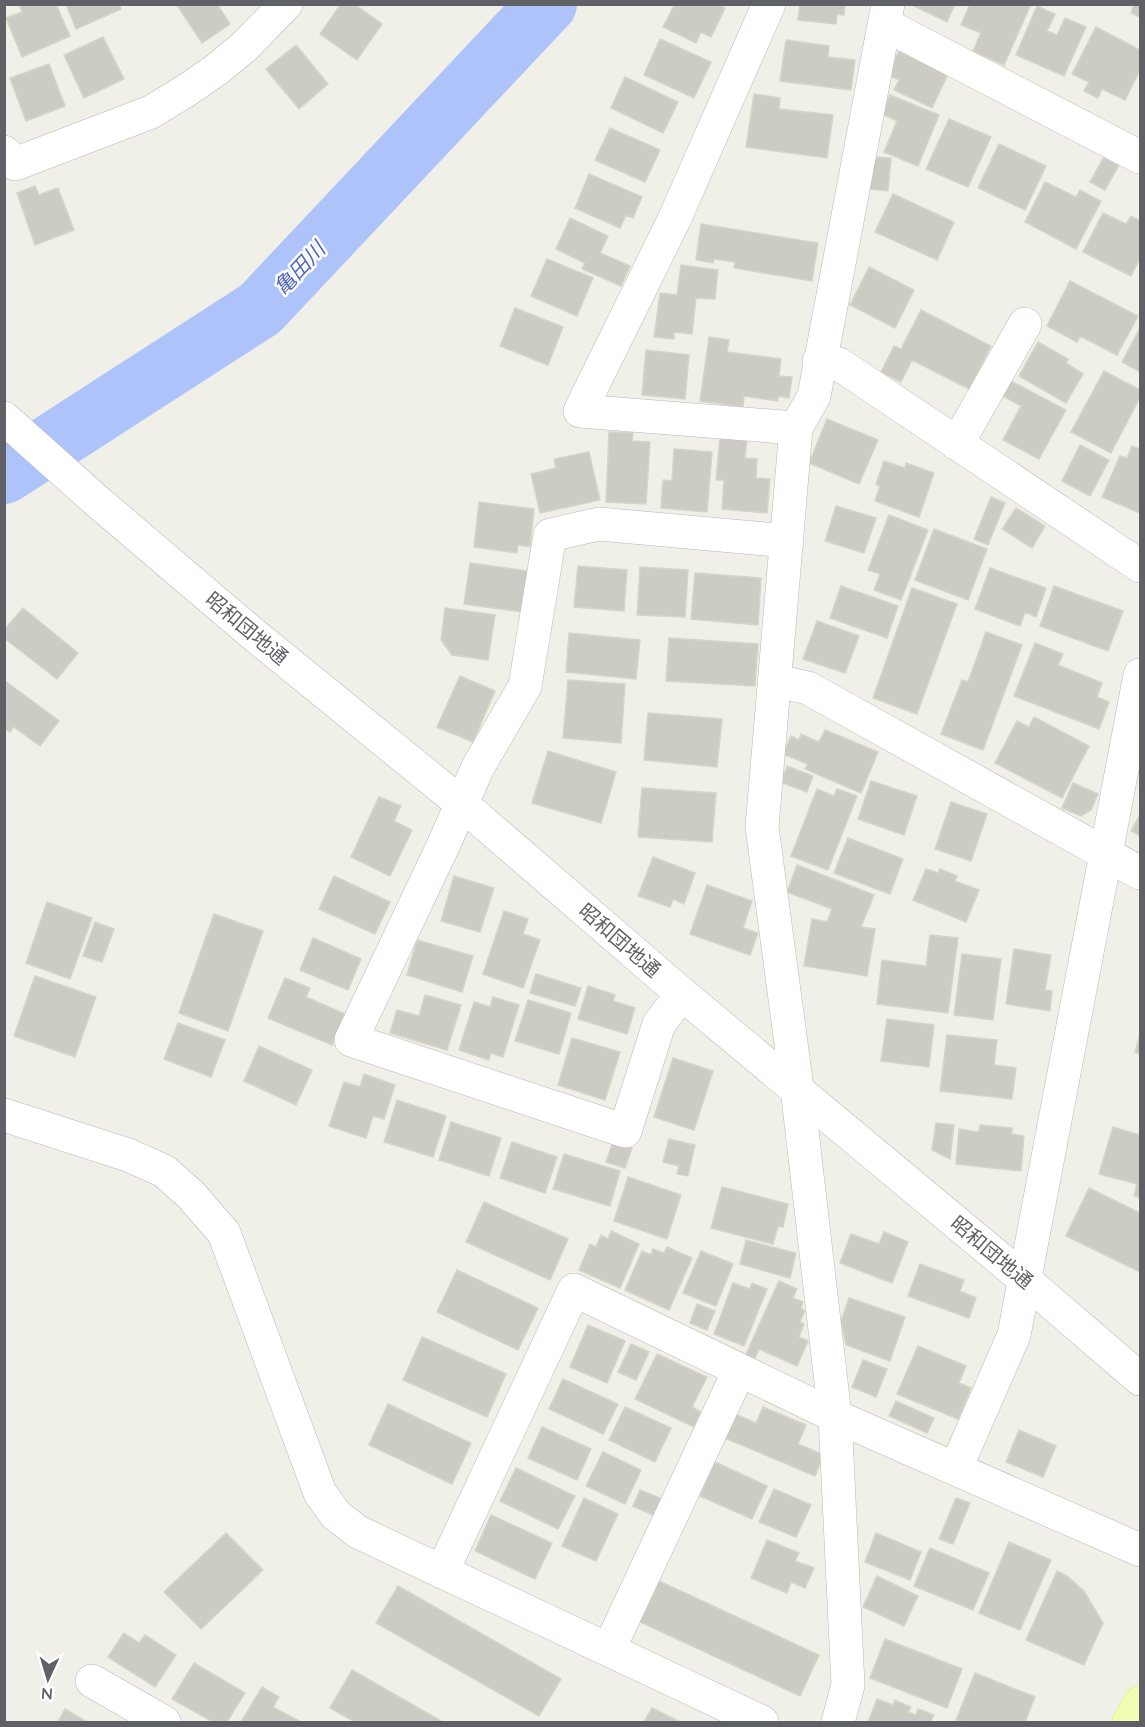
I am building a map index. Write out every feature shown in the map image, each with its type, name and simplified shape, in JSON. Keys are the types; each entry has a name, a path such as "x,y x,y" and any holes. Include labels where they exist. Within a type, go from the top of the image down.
{"main road":[{"path":"1129,1722 1140,1702"}],"street":[{"path":"4,152 15,164 151,112 216,70 244,47 286,4"},
{"path":"769,4 674,220 580,411 796,428"},
{"path":"838,1722 848,1685 835,1416 797,1088 762,827 796,428 814,396 886,14 1140,157"},
{"path":"957,444 1025,324"},
{"path":"819,361 839,364 1140,566"},
{"name":"昭和団地通","path":"4,418 98,502 253,634 462,804 682,994 797,1088 1140,1379"},
{"path":"682,994 659,1024 624,1131 351,1040 478,767 525,686 550,535 599,524 787,541"},
{"path":"956,1468 1014,1335 1140,675"},
{"path":"776,681 808,688 1140,873"},
{"path":"4,1115 128,1155 164,1171 190,1195 224,1233 320,1493 336,1515 358,1532 762,1722"},
{"path":"442,1572 574,1290 835,1416 1140,1550"},
{"path":"609,1649 739,1371"},
{"path":"92,1682 164,1722"}],"building":[{"path":"19,4 56,4 70,36 22,57 6,18 22,12"},
{"path":"66,4 119,4 121,9 76,29"},
{"path":"176,4 217,4 230,24 202,43"},
{"path":"341,4 354,4 382,24 357,60 320,34"},
{"path":"675,4 717,4 725,8 711,37 701,32 696,43 663,27"},
{"path":"800,4 845,4 844,15 837,14 836,24 798,20"},
{"path":"910,4 955,4 947,22"},
{"path":"970,4 1031,4 1004,65 973,51 981,33 961,25"},
{"path":"1134,4 1140,4 1140,17 1131,13"},
{"path":"1037,6 1055,14 1047,31 1057,35 1065,18 1086,27 1064,76 1016,55"},
{"path":"1096,27 1140,50 1140,70 1125,100 1102,89 1098,98 1084,91 1089,82 1072,74"},
{"path":"103,37 124,79 84,98 64,55"},
{"path":"660,39 711,62 694,98 644,75"},
{"path":"786,40 829,46 828,57 855,60 851,90 780,81"},
{"path":"296,45 328,84 299,109 266,69"},
{"path":"899,51 948,74 932,108 894,90 899,80 888,75"},
{"path":"49,64 65,106 26,121 10,78"},
{"path":"625,77 678,102 663,133 611,108"},
{"path":"754,94 780,98 779,109 833,115 827,158 746,147"},
{"path":"890,95 939,115 918,166 884,152 897,121 882,114"},
{"path":"949,119 991,137 968,187 926,169"},
{"path":"610,128 660,150 645,182 595,160"},
{"path":"999,144 1046,166 1025,210 978,188"},
{"path":"874,157 891,158 888,191 870,189"},
{"path":"1104,157 1119,165 1105,190 1090,182"},
{"path":"589,174 642,197 633,218 626,215 620,228 575,208"},
{"path":"1045,182 1076,197 1080,190 1101,201 1076,249 1025,222"},
{"path":"35,186 39,195 58,188 74,230 35,245 17,193"},
{"path":"893,194 954,222 937,260 875,232"},
{"path":"1103,213 1126,224 1131,216 1140,221 1140,258 1131,276 1083,252"},
{"path":"570,218 608,236 600,253 630,266 621,286 582,269 585,263 556,249"},
{"path":"701,224 818,243 812,281 734,268 735,262 714,259 713,263 696,260"},
{"path":"547,259 593,278 577,316 531,296"},
{"path":"681,265 718,270 715,299 696,298 692,334 674,332 674,339 654,337 660,293 677,295"},
{"path":"869,267 914,290 895,328 850,305"},
{"path":"1070,281 1138,316 1117,355 1080,336 1077,342 1047,326"},
{"path":"515,308 563,327 548,365 500,346"},
{"path":"921,310 991,346 969,389 912,360 901,382 881,372 894,346 901,349"},
{"path":"1140,328 1140,372 1122,362"},
{"path":"709,337 729,340 727,352 781,359 779,376 792,377 789,398 778,396 778,401 744,396 743,407 700,401"},
{"path":"1038,342 1068,359 1066,363 1083,374 1066,403 1019,376"},
{"path":"646,350 689,355 685,399 642,395"},
{"path":"1104,371 1140,390 1140,397 1111,453 1071,432"},
{"path":"1009,380 1066,410 1039,459 1003,440 1021,406 1001,395"},
{"path":"827,419 878,440 859,484 809,463"},
{"path":"609,432 633,433 632,441 650,442 646,504 606,502"},
{"path":"720,437 747,439 745,458 757,459 756,478 770,479 767,513 722,509 724,480 716,480"},
{"path":"1080,445 1109,460 1090,496 1062,481"},
{"path":"1132,446 1140,449 1140,513 1102,497 1120,456 1127,458"},
{"path":"674,449 712,452 707,512 661,508 663,480 672,481"},
{"path":"589,452 600,500 540,513 531,474 556,468 554,459"},
{"path":"884,461 905,468 906,463 934,473 919,517 875,501 880,486 876,484"},
{"path":"991,497 1005,503 988,545 974,539"},
{"path":"479,502 534,509 530,547 518,545 517,553 474,547"},
{"path":"836,506 876,518 864,553 825,541"},
{"path":"1016,508 1045,526 1032,548 1002,529"},
{"path":"889,515 928,530 901,600 874,590 880,574 868,570"},
{"path":"934,529 987,549 968,600 915,580"},
{"path":"470,563 528,571 522,612 464,604"},
{"path":"578,566 627,570 624,611 574,607"},
{"path":"640,567 688,570 685,617 637,615"},
{"path":"990,568 1046,588 1036,617 1025,612 1020,626 975,609"},
{"path":"695,573 761,578 758,625 691,619"},
{"path":"841,586 898,606 887,638 830,618"},
{"path":"1054,586 1123,611 1108,651 1040,626"},
{"path":"912,588 957,604 917,714 873,698"},
{"path":"23,608 78,653 57,679 4,638 4,630"},
{"path":"445,608 495,615 488,660 452,655 441,640"},
{"path":"817,621 859,636 845,673 803,659"},
{"path":"986,632 1022,645 983,750 941,734 962,680 968,682"},
{"path":"569,633 640,640 636,679 566,672"},
{"path":"669,638 758,644 755,686 666,681"},
{"path":"1035,643 1063,654 1058,665 1102,683 1097,697 1109,702 1099,729 1014,696"},
{"path":"460,676 495,691 473,742 437,727"},
{"path":"4,680 59,721 40,746 14,727 10,732 4,728"},
{"path":"568,680 625,684 621,743 563,738"},
{"path":"648,713 722,719 717,767 644,760"},
{"path":"1034,717 1089,746 1062,798 995,763 1017,721 1029,727"},
{"path":"825,730 878,752 861,793 805,769 808,764 783,754 791,736 799,740 801,734 819,742"},
{"path":"548,751 616,772 601,823 532,803"},
{"path":"787,766 813,776 807,792 781,782"},
{"path":"871,781 917,796 904,835 858,819"},
{"path":"1073,783 1098,794 1091,810 1081,816 1062,808"},
{"path":"642,788 716,793 712,842 638,837"},
{"path":"817,789 834,796 837,789 857,796 828,870 791,856"},
{"path":"379,797 401,806 394,821 412,830 390,876 351,857"},
{"path":"951,802 987,814 971,861 935,849"},
{"path":"1140,814 1140,836 1131,831"},
{"path":"848,838 903,859 890,894 834,873"},
{"path":"653,857 695,873 684,904 673,899 670,907 638,896"},
{"path":"797,865 874,895 861,927 875,929 867,976 804,966 812,919 827,922 832,909 787,892"},
{"path":"926,869 938,873 940,869 957,876 955,881 979,890 966,922 913,900"},
{"path":"334,876 390,902 375,934 319,909"},
{"path":"454,876 494,888 480,932 441,921"},
{"path":"707,885 752,901 743,928 758,933 750,955 690,934"},
{"path":"47,902 92,918 70,979 26,963"},
{"path":"504,911 528,919 523,934 540,940 523,988 483,974"},
{"path":"214,914 263,931 228,1031 179,1013"},
{"path":"95,922 114,929 102,962 83,956"},
{"path":"930,935 958,938 948,1013 877,1004 882,960 926,966"},
{"path":"313,938 361,959 348,990 300,970"},
{"path":"417,940 473,956 462,992 407,975"},
{"path":"1014,949 1051,955 1045,990 1052,991 1050,1011 1006,1004"},
{"path":"962,954 1001,959 993,1020 954,1015"},
{"path":"536,974 581,988 575,1006 530,993"},
{"path":"35,976 96,997 75,1057 14,1036"},
{"path":"285,978 310,988 306,997 345,1014 332,1045 268,1018"},
{"path":"588,986 615,995 613,1001 635,1008 627,1034 578,1019"},
{"path":"425,995 461,1005 447,1050 390,1033 397,1010 419,1016"},
{"path":"493,997 519,1005 503,1057 491,1053 489,1060 459,1050 474,1002 490,1007"},
{"path":"528,1000 571,1013 559,1054 515,1041"},
{"path":"887,1019 934,1025 929,1067 881,1061"},
{"path":"178,1023 225,1040 211,1077 164,1059"},
{"path":"947,1035 997,1040 994,1065 1016,1068 1012,1099 940,1091"},
{"path":"1140,1035 1140,1054 1135,1052"},
{"path":"572,1038 620,1052 605,1100 558,1085"},
{"path":"259,1046 312,1070 296,1105 244,1081"},
{"path":"673,1058 713,1071 694,1130 654,1117"},
{"path":"364,1074 395,1085 384,1119 373,1116 366,1138 329,1126 344,1082 360,1087"},
{"path":"397,1100 446,1116 433,1157 384,1142"},
{"path":"451,1122 501,1138 489,1176 439,1160"},
{"path":"936,1123 954,1125 950,1159 932,1150"},
{"path":"980,1125 1012,1128 1012,1134 1024,1136 1021,1171 956,1164 959,1129 979,1132"},
{"path":"1113,1127 1140,1135 1140,1198 1134,1196 1137,1184 1099,1174"},
{"path":"669,1139 695,1145 688,1176 677,1174 679,1166 663,1162"},
{"path":"512,1142 557,1157 545,1193 500,1178"},
{"path":"613,1142 632,1148 625,1168 606,1162"},
{"path":"564,1154 620,1171 610,1206 553,1189"},
{"path":"628,1177 681,1195 667,1239 614,1221"},
{"path":"722,1187 788,1204 783,1227 778,1226 773,1244 711,1228"},
{"path":"1089,1188 1140,1213 1140,1272 1066,1236"},
{"path":"484,1202 568,1239 550,1280 466,1242"},
{"path":"611,1231 639,1244 620,1288 579,1270 590,1244 596,1247 601,1235 608,1239"},
{"path":"884,1232 908,1242 892,1283 840,1263 851,1234 879,1244"},
{"path":"746,1240 796,1253 790,1278 740,1264"},
{"path":"667,1247 692,1258 669,1310 625,1290 642,1251 651,1255 653,1249 664,1253"},
{"path":"701,1251 733,1264 716,1306 683,1293"},
{"path":"920,1264 964,1280 960,1291 976,1298 969,1318 908,1296"},
{"path":"457,1270 538,1308 518,1350 437,1312"},
{"path":"779,1281 797,1289 793,1298 803,1302 801,1308 805,1311 800,1322 804,1324 799,1337 808,1341 797,1366 759,1349 755,1358 746,1354"},
{"path":"733,1283 750,1289 752,1283 767,1289 744,1346 714,1334"},
{"path":"849,1298 905,1317 890,1361 846,1345 841,1321"},
{"path":"697,1304 715,1311 707,1330 690,1323"},
{"path":"588,1325 625,1341 607,1383 570,1367"},
{"path":"422,1337 506,1374 487,1417 403,1380"},
{"path":"631,1344 649,1352 636,1380 618,1372"},
{"path":"918,1346 966,1366 959,1383 971,1388 958,1419 897,1394"},
{"path":"657,1354 707,1377 692,1407 701,1412 694,1427 635,1399"},
{"path":"863,1360 887,1369 876,1397 852,1387"},
{"path":"563,1379 618,1404 603,1434 549,1409"},
{"path":"896,1401 934,1418 927,1433 889,1416"},
{"path":"388,1404 471,1443 452,1484 369,1445"},
{"path":"625,1407 671,1428 655,1462 609,1440"},
{"path":"763,1407 806,1425 798,1444 824,1455 815,1476 725,1438 735,1414 756,1423"},
{"path":"542,1427 591,1449 577,1480 528,1458"},
{"path":"1019,1430 1056,1446 1043,1477 1006,1462"},
{"path":"603,1452 641,1470 625,1504 586,1486"},
{"path":"715,1462 767,1486 752,1519 700,1496"},
{"path":"516,1468 575,1496 558,1529 500,1501"},
{"path":"774,1489 811,1505 796,1537 759,1522"},
{"path":"640,1490 662,1499 655,1516 633,1506"},
{"path":"584,1498 618,1514 596,1561 562,1546"},
{"path":"956,1498 970,1503 953,1544 939,1539"},
{"path":"491,1515 552,1543 535,1579 475,1551"},
{"path":"226,1533 263,1570 201,1629 164,1592"},
{"path":"876,1533 921,1552 910,1580 865,1562"},
{"path":"767,1540 799,1553 795,1561 814,1568 805,1588 791,1582 787,1593 751,1578"},
{"path":"1009,1542 1051,1560 1020,1630 979,1613"},
{"path":"930,1548 989,1573 973,1610 914,1586"},
{"path":"1057,1571 1067,1576 1084,1591 1103,1623 1084,1665 1026,1640"},
{"path":"877,1576 918,1596 904,1626 863,1607"},
{"path":"659,1581 819,1655 800,1696 640,1622"},
{"path":"398,1586 561,1679 539,1716 376,1623"},
{"path":"124,1633 139,1643 145,1635 176,1655 155,1687 108,1657"},
{"path":"885,1639 962,1669 947,1708 870,1678"},
{"path":"194,1663 245,1693 227,1722 213,1722 172,1699"},
{"path":"352,1670 443,1722 355,1722 330,1708"},
{"path":"975,1673 1035,1697 1025,1722 956,1720"},
{"path":"262,1687 279,1697 273,1707 301,1722 241,1722"},
{"path":"877,1699 893,1705 895,1700 911,1707 908,1712 916,1715 918,1709 934,1715 931,1721 935,1722 868,1722"},
{"path":"652,1708 680,1722 644,1722"},
{"path":"65,1709 87,1722 58,1722"}],"waterway":[{"name":"亀田川","path":"4,474 260,309 547,4"}]}
